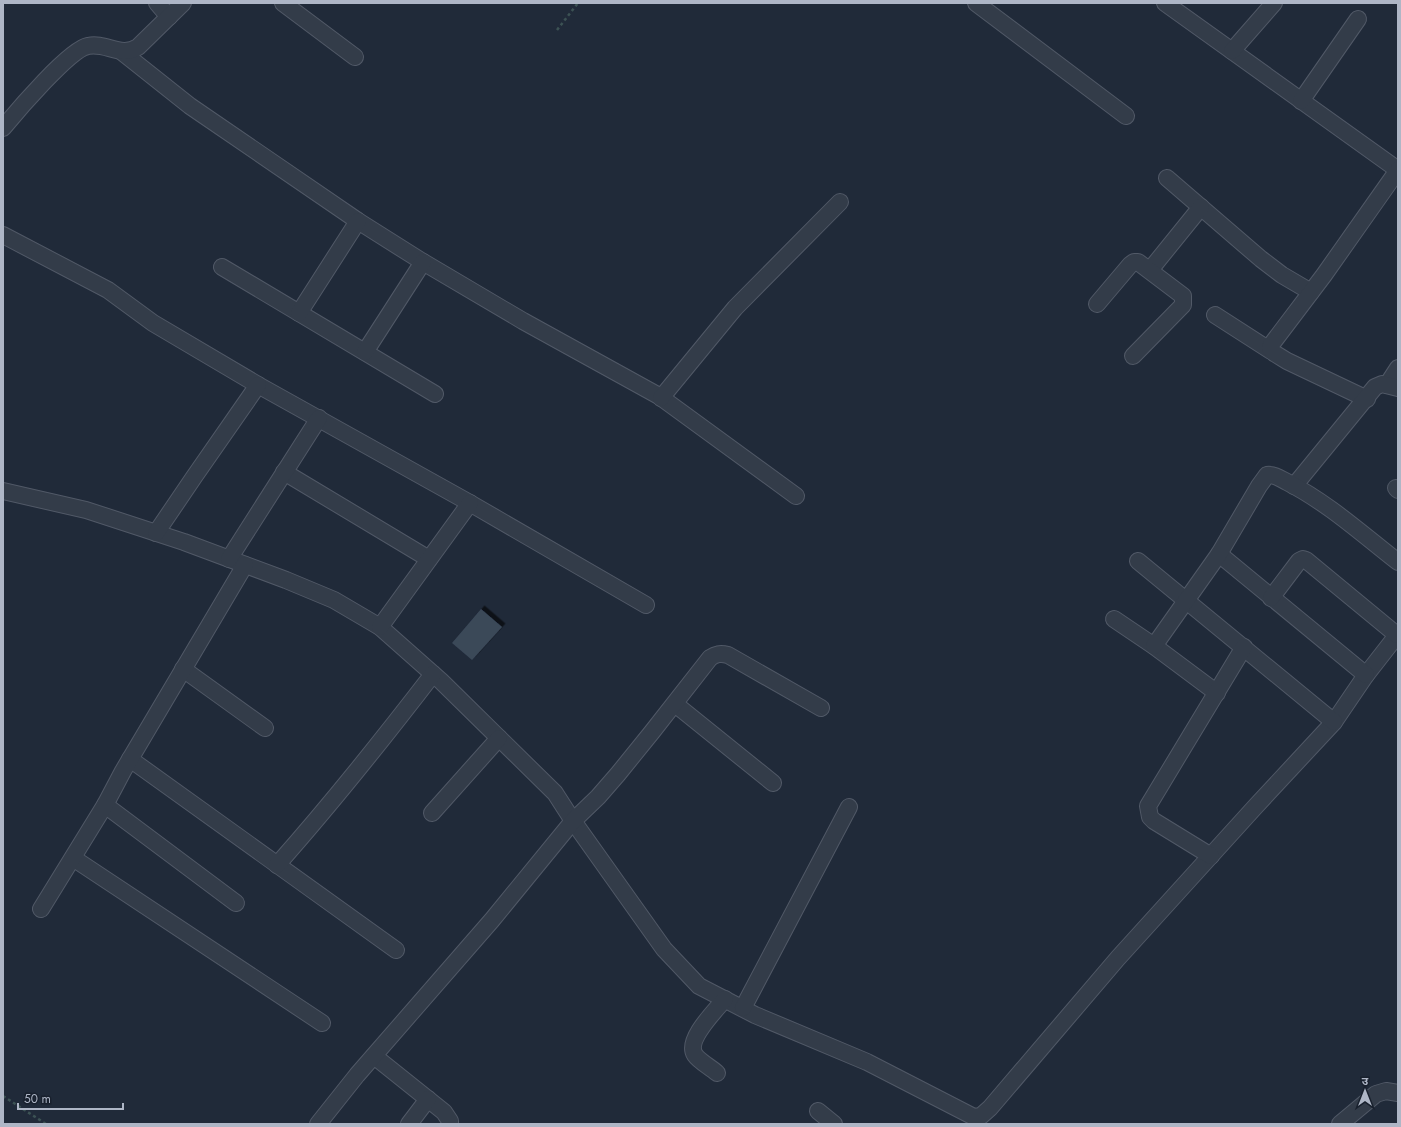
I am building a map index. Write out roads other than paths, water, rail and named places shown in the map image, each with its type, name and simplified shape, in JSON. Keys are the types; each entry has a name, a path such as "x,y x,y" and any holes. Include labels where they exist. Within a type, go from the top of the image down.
{"street":[{"path":"157,3 169,17"},
{"path":"3,128 9,109 30,97 76,51 88,46 100,46 122,52 132,51 183,3"},
{"path":"283,3 355,57"},
{"path":"976,3 1126,116"},
{"path":"1165,3 1398,170 1311,292 1271,345 1271,351"},
{"path":"1232,52 1274,3"},
{"path":"1301,101 1358,19"},
{"path":"122,52 190,106 358,221 523,322 661,398 796,496"},
{"path":"1167,178 1261,259 1282,275 1311,292"},
{"path":"661,398 735,308 840,202"},
{"path":"1150,270 1201,207"},
{"path":"299,313 358,221"},
{"path":"3,234 108,290 153,323 258,385 470,503 646,605"},
{"path":"365,352 423,262"},
{"path":"1097,304 1134,262 1138,262 1150,270 1183,296 1184,300 1182,305 1133,356"},
{"path":"222,267 435,394"},
{"path":"1215,315 1287,361 1366,399"},
{"path":"1294,486 1378,385 1382,384 1393,387 1398,368"},
{"path":"156,533 258,385"},
{"path":"229,559 319,418"},
{"path":"284,472 429,559"},
{"path":"1154,646 1219,554 1265,477 1270,474 1328,506 1398,562"},
{"path":"3,491 86,510 229,559 334,600 380,627 433,674 555,793 573,821 664,949 699,986 755,1015 867,1062 971,1120 981,1116 990,1108 1118,958 1334,722 1366,675 1395,642 1306,560 1302,559 1299,561 1271,598"},
{"path":"380,627 470,503"},
{"path":"1219,554 1366,675"},
{"path":"1138,560 1334,722"},
{"path":"41,909 105,805 130,759 245,565"},
{"path":"1114,618 1217,693"},
{"path":"1211,856 1154,821 1150,817 1148,806 1244,647"},
{"path":"318,1124 374,1056 492,920 573,821 598,797 618,774 710,658 721,654 728,655 821,708"},
{"path":"183,669 265,728"},
{"path":"277,865 325,811 367,760 433,674"},
{"path":"675,704 773,783"},
{"path":"432,813 499,738"},
{"path":"130,759 396,950"},
{"path":"105,805 236,903"},
{"path":"743,1008 849,806"},
{"path":"73,858 322,1023"},
{"path":"717,1073 695,1055 692,1045 697,1033 725,999"},
{"path":"374,1056 444,1112 450,1124"},
{"path":"1340,1124 1376,1094 1386,1091 1398,1093"},
{"path":"409,1124 428,1099"},
{"path":"818,1111 834,1124"}]}
